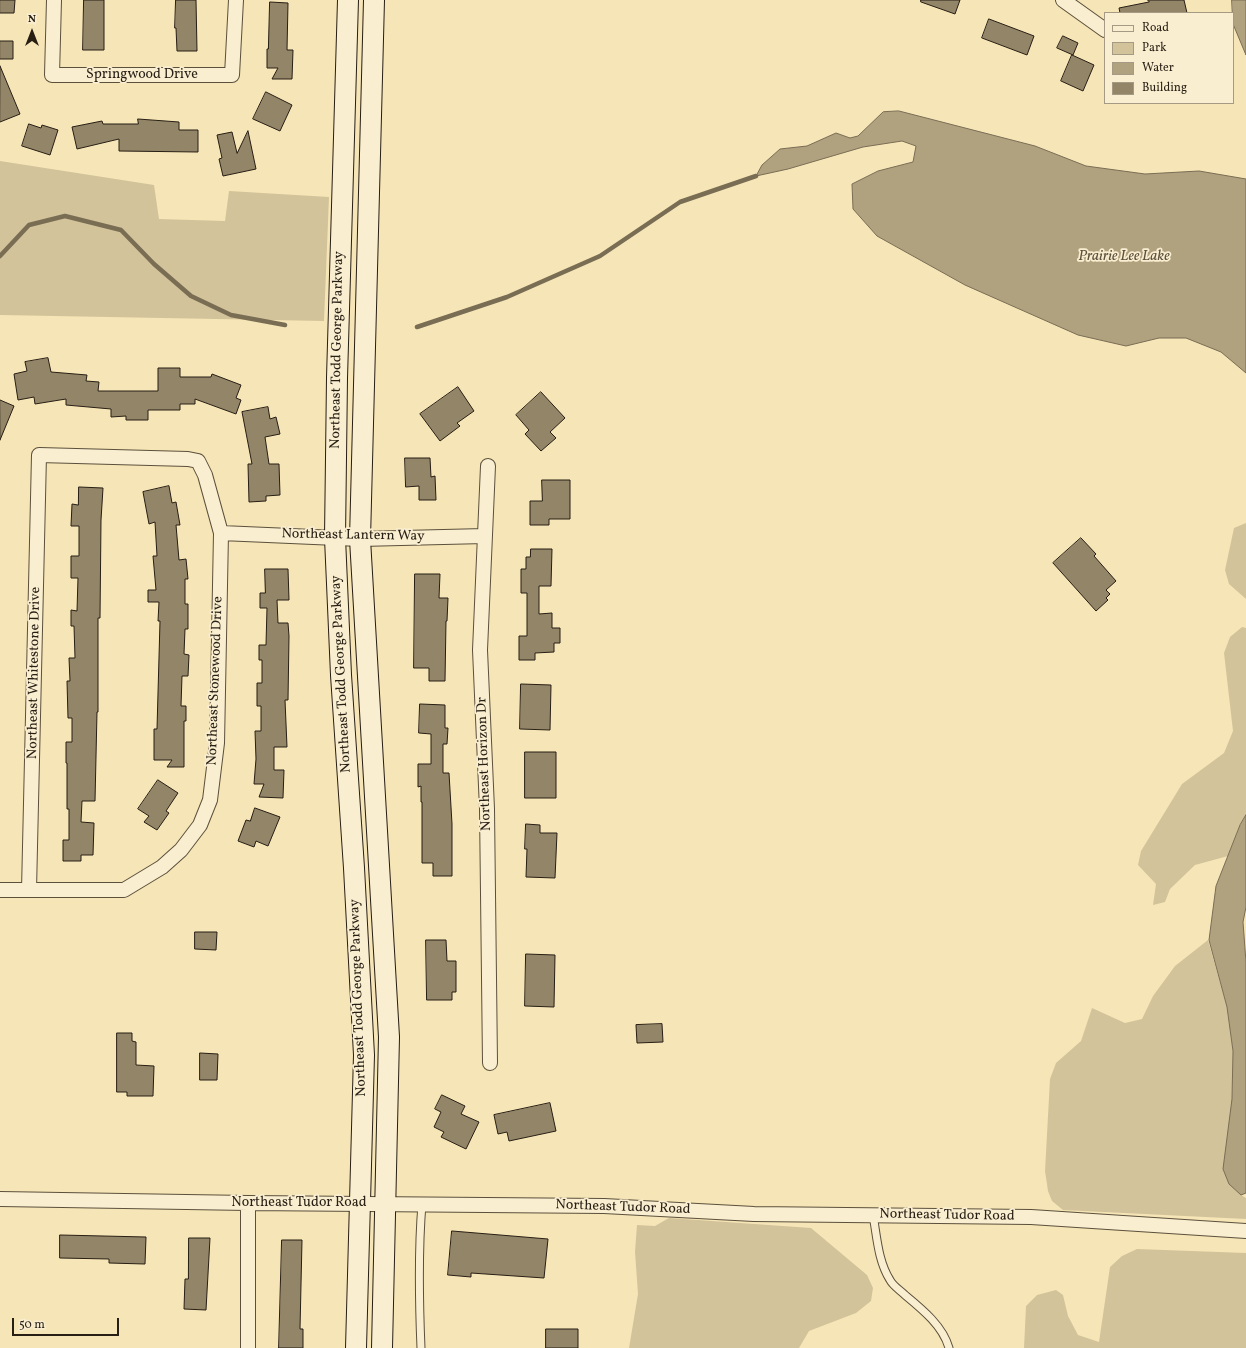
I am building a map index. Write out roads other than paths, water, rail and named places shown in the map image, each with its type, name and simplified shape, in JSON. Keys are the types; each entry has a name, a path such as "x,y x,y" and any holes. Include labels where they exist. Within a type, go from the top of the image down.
{"main road":[{"name":"Northeast Todd George Parkway","path":"348,0 337,378 335,538 341,675 363,1012 364,1055 356,1348"},
{"name":"Northeast Todd George Parkway","path":"374,0 360,539 389,1036 382,1348"}],"street":[{"name":"Springwood Drive","path":"54,0 52,75 232,75 236,0"},
{"path":"1062,0 1104,29"},
{"name":"Northeast Whitestone Drive","path":"29,890 39,455 188,459 198,461"},
{"name":"Northeast Stonewood Drive","path":"29,890 124,890 162,867 181,850 200,825 210,800 217,743 220,533 205,475 198,461"},
{"name":"Northeast Horizon Dr","path":"488,466 480,650 487,809 490,1063"},
{"name":"Northeast Lantern Way","path":"220,533 360,539 485,536"},
{"path":"0,890 29,890"},
{"name":"Northeast Tudor Road","path":"0,1199 604,1206 754,1214 1031,1217 1246,1231"},
{"path":"248,1203 248,1348"}],"lane":[{"path":"421,1348 419,1278 422,1204"},
{"path":"873,1215 883,1267 890,1282 923,1311 940,1329 947,1339 949,1348"}],"water":[{"path":"1232,0 1246,0 1246,55 1234,26 1234,12 1232,12"},
{"name":"Prairie Lee Lake","path":"899,111 1035,146 1086,166 1145,174 1199,171 1246,179 1246,373 1221,352 1186,338 1159,338 1126,346 1078,335 965,285 877,236 853,209 852,184 878,171 913,162 916,146 902,141 863,147 788,169 756,176 762,165 780,149 807,146 836,133 850,138 858,136 883,112"},
{"path":"1246,815 1246,907 1243,922 1246,962 1246,1193 1241,1195 1229,1184 1223,1169 1232,1099 1233,1051 1227,1007 1209,940 1216,886 1240,825"}],"waterway":[{"path":"417,327 507,297 600,256 680,202 756,176"},
{"path":"0,256 29,225 65,216 121,230 154,264 191,296 231,315 285,325"}]}
